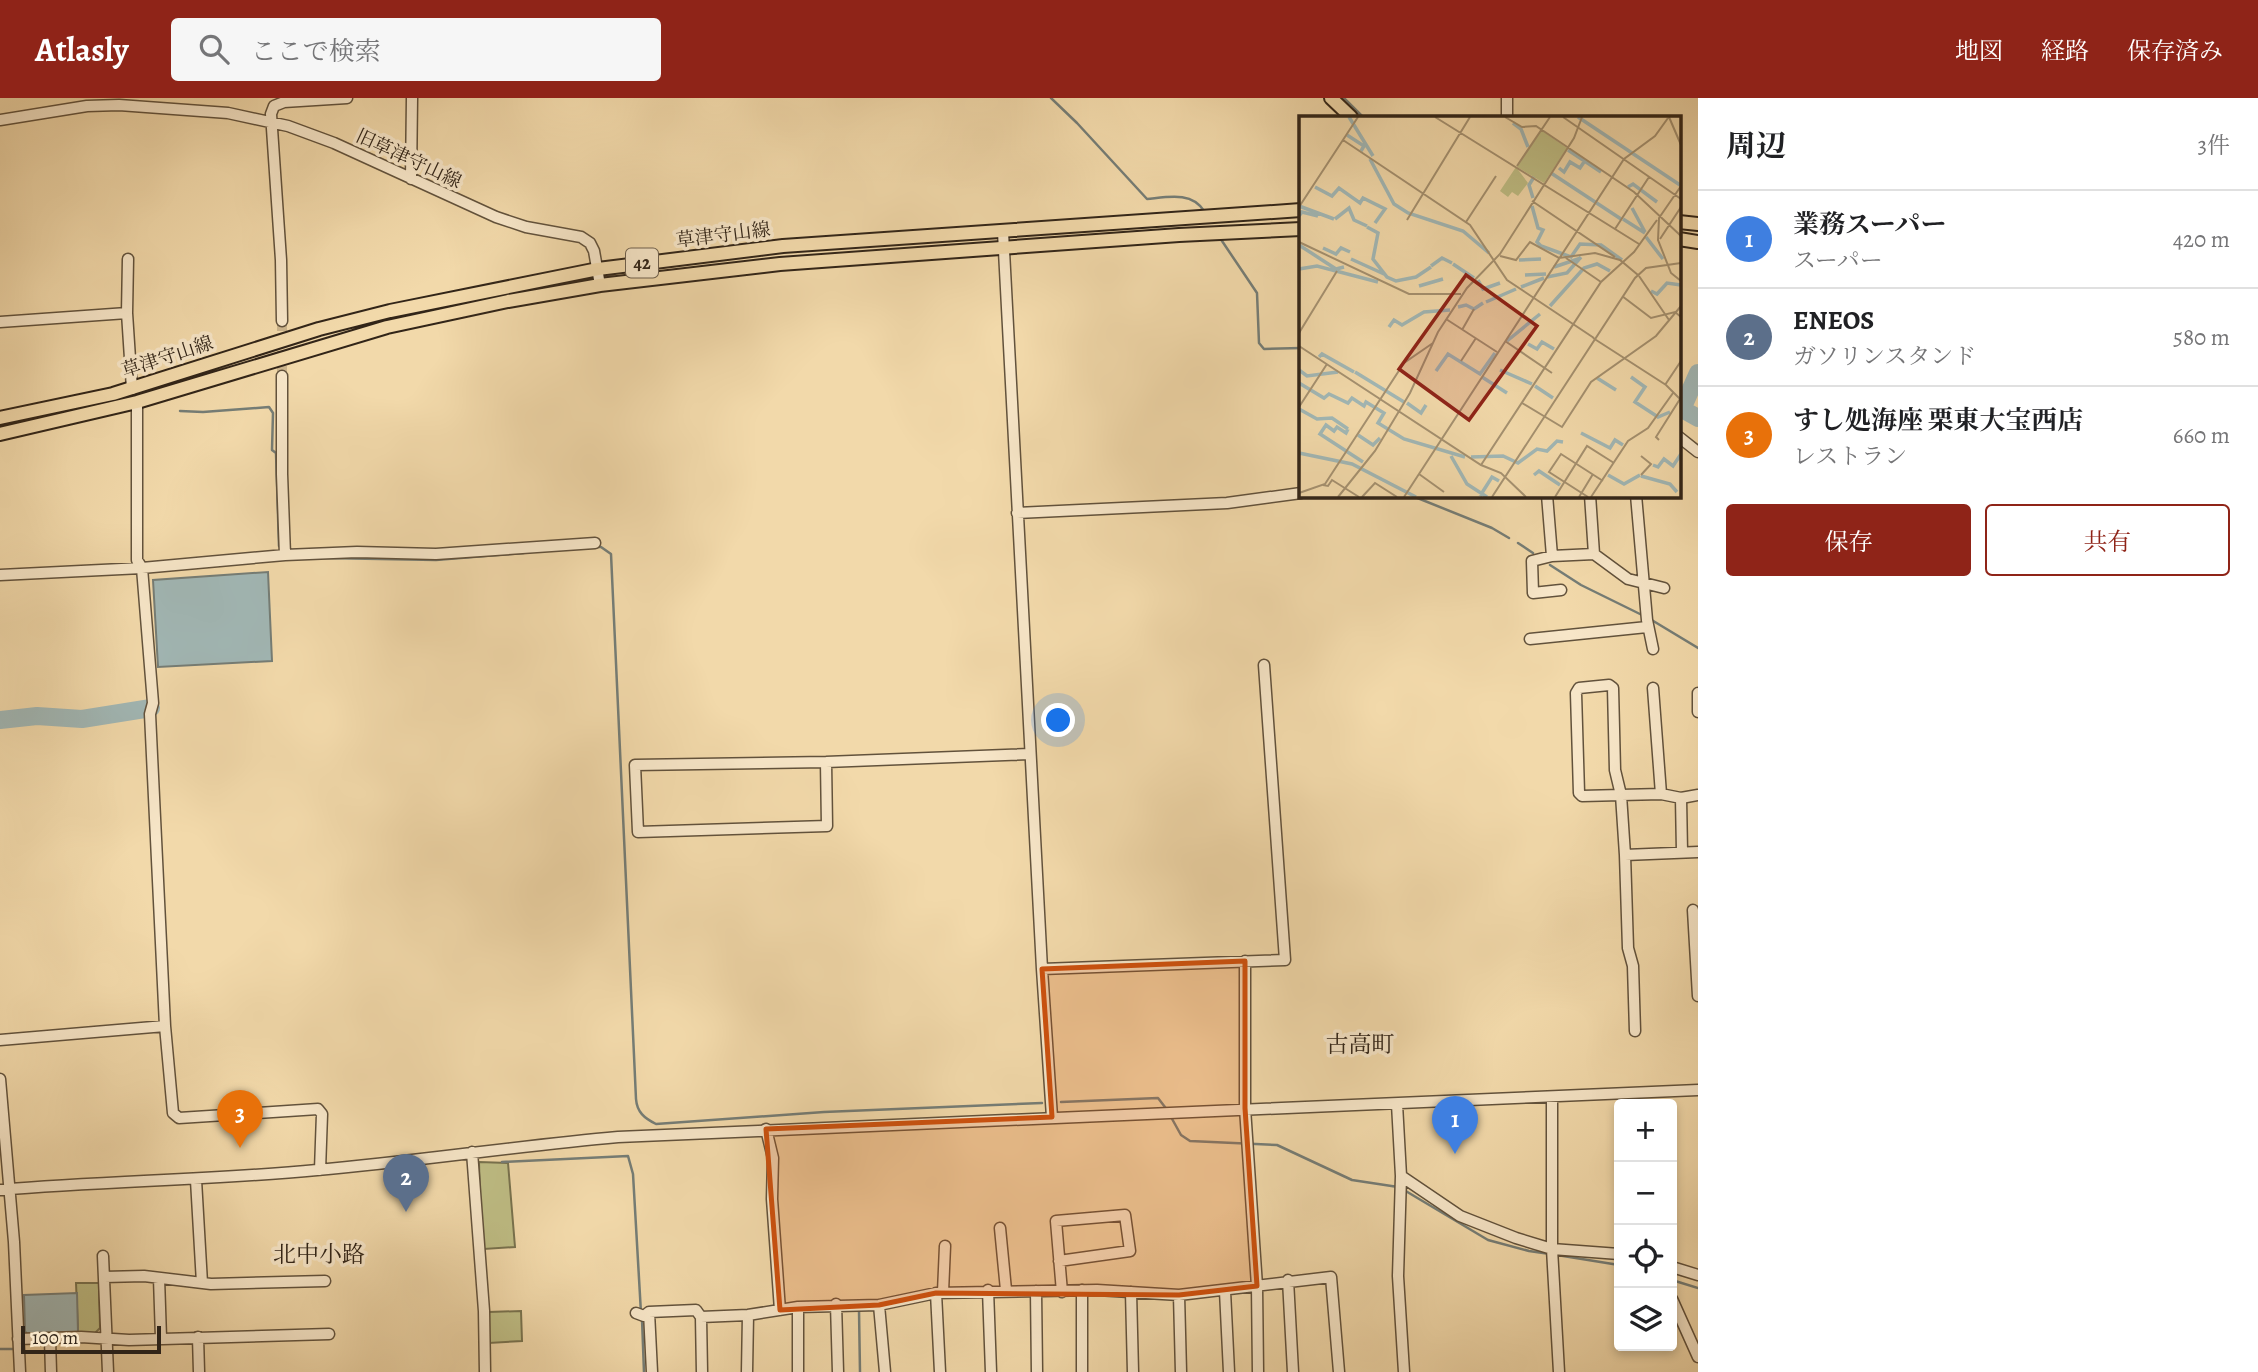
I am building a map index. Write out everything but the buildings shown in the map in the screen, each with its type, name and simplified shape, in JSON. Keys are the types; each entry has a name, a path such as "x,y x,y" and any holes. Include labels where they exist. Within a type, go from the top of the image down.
{"main road":[{"path":"1331,98 1350,116"},
{"name":"草津守山線","path":"0,418 132,389 189,368 378,314 598,269 783,246 1299,210"},
{"path":"1680,222 1698,224"},
{"name":"草津守山線","path":"0,434 137,402 387,327 508,301 600,285 780,264 1179,235 1299,229"},
{"path":"1680,239 1698,242"}],"street":[{"path":"282,321 281,260 271,114 274,106 284,102 346,98"},
{"path":"411,179 412,98"},
{"path":"1507,98 1507,116"},
{"name":"旧草津守山線","path":"0,120 86,106 119,105 228,113 272,122 334,143 484,212 526,227 582,237 590,243 600,285"},
{"path":"1003,232 1052,1117"},
{"path":"128,259 127,313 132,389"},
{"path":"0,323 127,313"},
{"path":"282,376 285,555"},
{"path":"137,402 137,560 142,568 153,703 150,714 164,1026 173,1113 179,1118 318,1109 322,1114 320,1170"},
{"path":"1680,438 1698,452"},
{"path":"1017,513 1227,503 1299,493"},
{"path":"1547,497 1552,556"},
{"path":"1590,497 1594,554"},
{"path":"1636,497 1647,619 1653,649"},
{"path":"0,575 142,568 285,555 357,552 436,554 595,543"},
{"path":"1561,590 1533,593 1532,561 1552,556 1594,554 1628,579 1664,588"},
{"path":"1530,639 1647,619"},
{"path":"1042,969 1285,960 1264,665"},
{"path":"1635,1031 1621,795 1615,770 1613,688 1609,685 1579,688 1576,693 1578,793 1581,796 1621,795 1661,794 1681,798 1698,795"},
{"path":"1653,688 1661,794"},
{"path":"1698,693 1698,712"},
{"path":"826,762 827,826 638,832 635,765 826,762 1030,754"},
{"path":"1681,798 1682,852"},
{"path":"1625,855 1698,852"},
{"path":"1693,910 1696,925 1698,996"},
{"path":"1245,961 1245,1108 1257,1286 1258,1372"},
{"path":"0,1040 164,1026"},
{"path":"0,1079 5,1190 20,1372"},
{"path":"5,1190 196,1180 320,1170 605,1138 1698,1090"},
{"path":"1552,1098 1552,1249 1559,1372"},
{"path":"1397,1104 1401,1176 1398,1276 1404,1372"},
{"path":"766,1129 773,1157 772,1199 780,1310"},
{"path":"472,1152 484,1311 485,1372"},
{"path":"1401,1176 1460,1216 1516,1238 1552,1249 1614,1254"},
{"path":"196,1180 202,1283"},
{"path":"1059,1261 1130,1251 1125,1215 1056,1222 1059,1261 1062,1292"},
{"path":"1000,1228 1006,1290"},
{"path":"940,1372 940,1292 945,1246"},
{"path":"103,1256 104,1338 108,1372"},
{"path":"1677,1269 1698,1275"},
{"path":"104,1277 144,1276 202,1283 325,1281"},
{"path":"701,1317 748,1315 836,1304 879,1304 940,1292 1082,1290 1180,1295 1225,1291 1288,1280 1331,1277 1339,1372"},
{"path":"159,1278 161,1338"},
{"path":"1288,1280 1293,1372"},
{"path":"988,1290 991,1372"},
{"path":"1082,1290 1083,1372"},
{"path":"1036,1291 1037,1372"},
{"path":"1225,1291 1229,1372"},
{"path":"1131,1292 1133,1372"},
{"path":"1180,1295 1181,1372"},
{"path":"836,1304 838,1372"},
{"path":"879,1304 885,1372"},
{"path":"798,1307 798,1372"},
{"path":"652,1372 643,1314 696,1310 701,1317 702,1372"},
{"path":"1677,1310 1698,1357"},
{"path":"747,1372 748,1315"},
{"path":"18,1339 328,1334"},
{"path":"198,1337 199,1372"},
{"path":"50,1339 51,1372"}],"highlighted area":[{"path":"1245,961 1245,1108 1257,1286 1179,1295 936,1293 879,1305 780,1310 766,1129 1052,1117 1042,969"}],"shaded area":[{"path":"479,1162 508,1163 515,1247 484,1249 481,1235"},
{"path":"76,1283 99,1283 100,1328 95,1333 78,1332"},
{"path":"521,1311 522,1341 489,1343 489,1312"}],"water":[{"path":"268,572 272,661 158,667 153,580"},
{"path":"77,1293 78,1332 27,1334 24,1295"}],"waterway":[{"path":"1051,98 1147,199 1186,198 1193,200 1204,211"},
{"path":"1344,98 1362,116"},
{"path":"1220,238 1257,293 1259,343 1264,349 1299,348"},
{"path":"1698,373 1682,409 1698,418"},
{"path":"180,411 269,407 273,413 272,450 276,453 279,546"},
{"path":"1415,497 1492,528 1509,538"},
{"path":"1518,543 1533,553"},
{"path":"597,547 611,554 636,1099 642,1114 656,1124 824,1112 1042,1103"},
{"path":"324,558 436,560 524,553"},
{"path":"1550,565 1581,585 1644,616"},
{"path":"1650,619 1698,648"},
{"path":"0,720 37,716 82,719 151,708"},
{"path":"1061,1102 1158,1098 1168,1111"},
{"path":"1171,1117 1181,1135 1190,1141 1277,1145 1352,1180 1398,1187"},
{"path":"502,1162 628,1156 633,1174 641,1313"},
{"path":"1404,1190 1488,1240 1550,1254"},
{"path":"1557,1255 1614,1264"},
{"path":"1677,1282 1698,1288"},
{"path":"859,1310 860,1372"},
{"path":"642,1319 644,1372"},
{"path":"0,1349 13,1349"}],"tunnel":[{"path":"282,321 282,376"}],"place":[{"name":"すし処海座 栗東大宝西店","path":"240,1148"},
{"name":"業務スーパー","path":"1455,1154"},
{"name":"ENEOS","path":"406,1212"}],"district":[{"name":"古高町","path":"1360,1044"},
{"name":"北中小路","path":"319,1254"}]}
